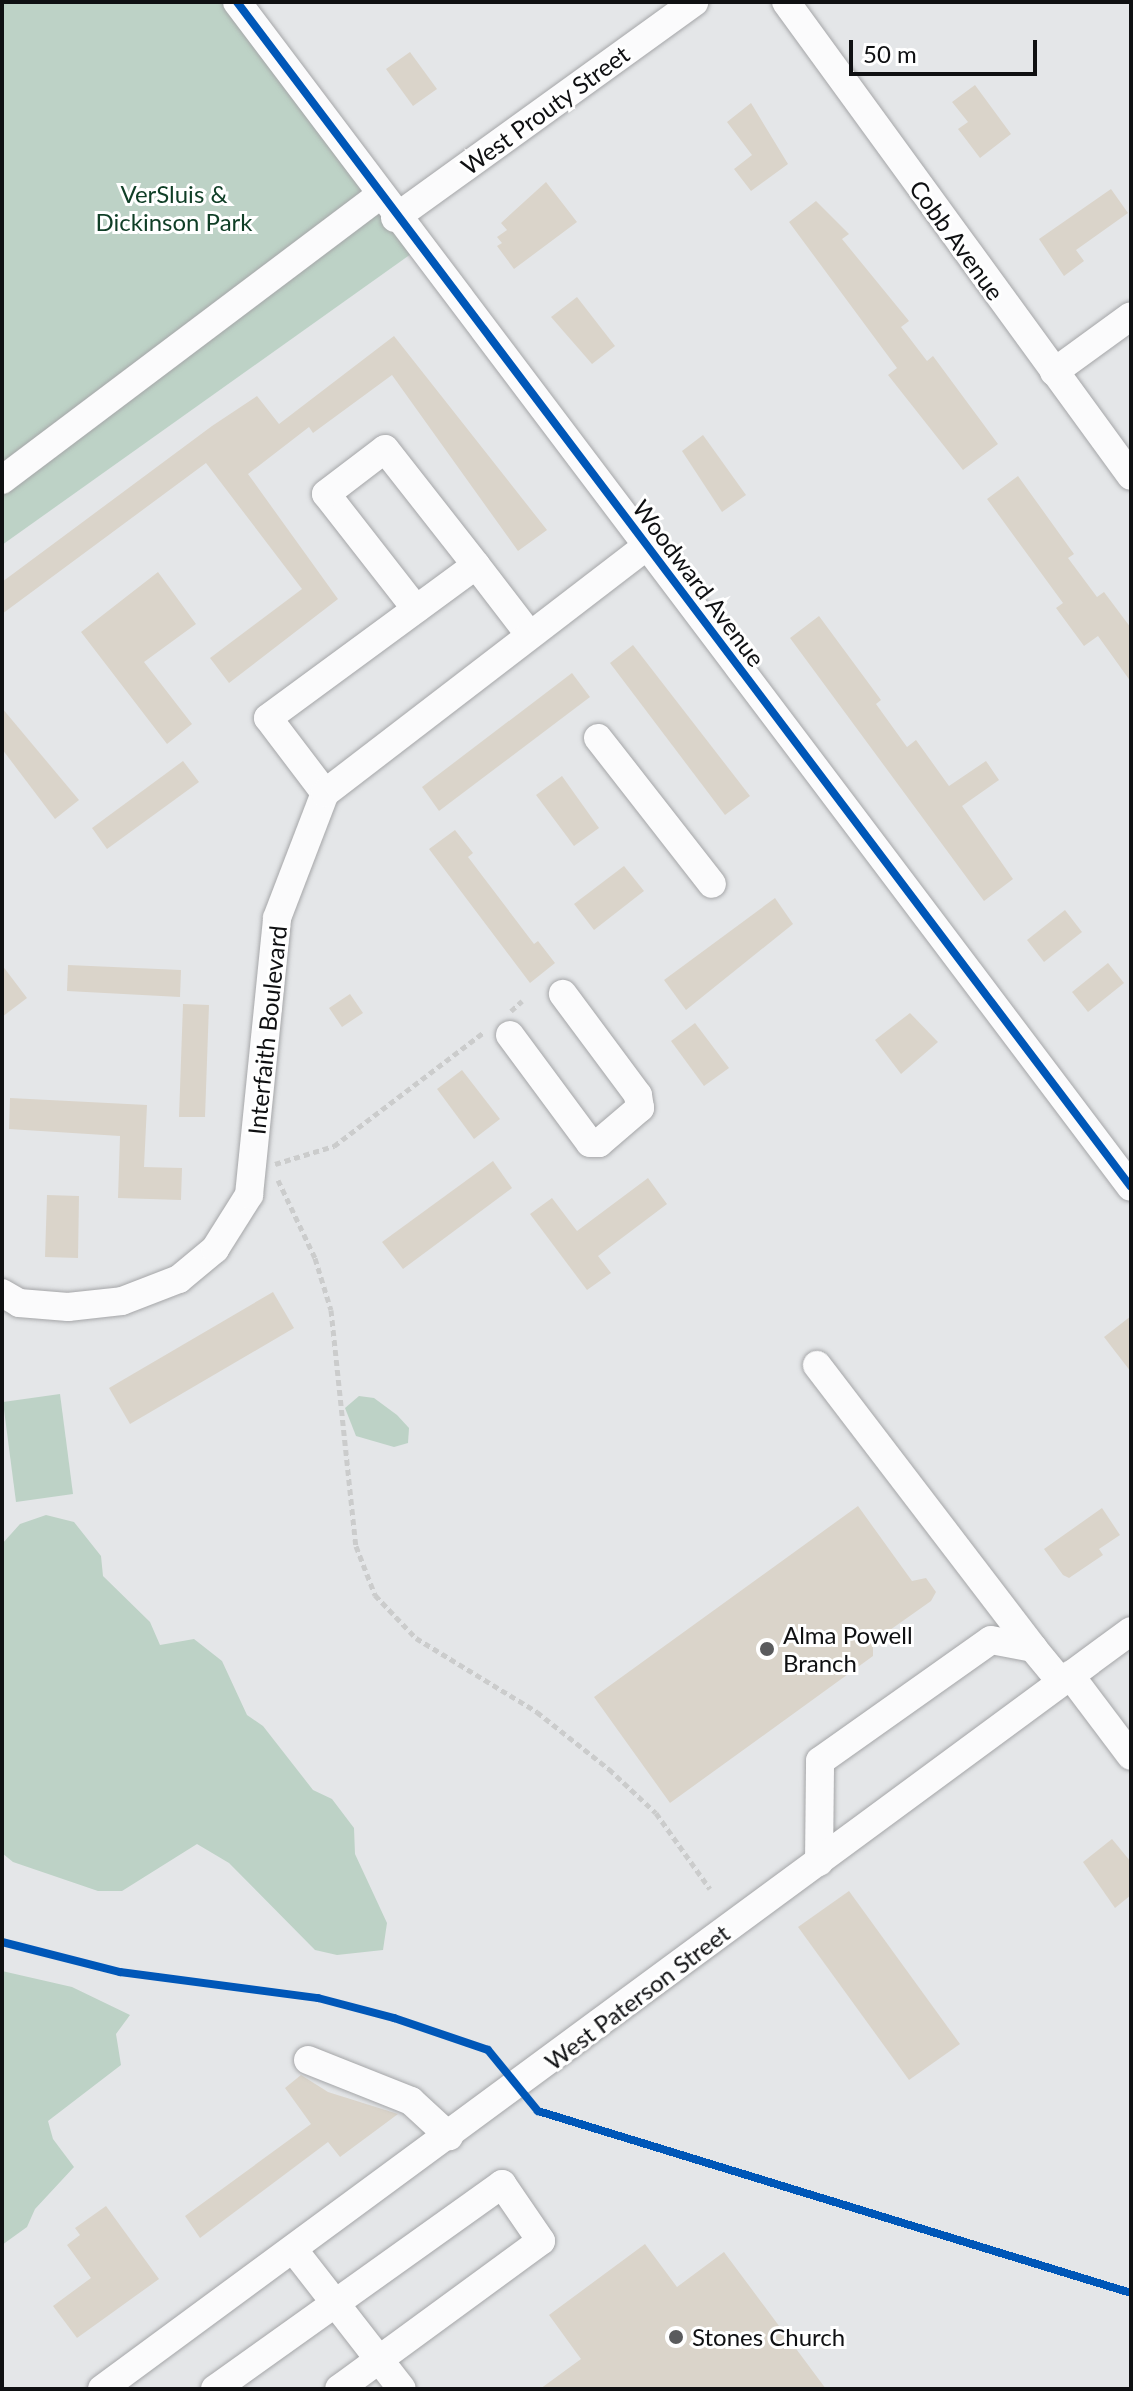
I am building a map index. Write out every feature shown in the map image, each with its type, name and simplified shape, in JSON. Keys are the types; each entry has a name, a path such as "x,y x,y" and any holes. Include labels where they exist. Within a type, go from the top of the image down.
{"street":[{"name":"Woodward Avenue","path":"237,2 387,207 648,545 1131,1187"},
{"name":"West Prouty Street","path":"2,480 387,207 694,2"},
{"name":"Cobb Avenue","path":"786,2 1131,476"},
{"path":"1054,372 1131,316"},
{"path":"416,609 326,494 385,449 529,634"},
{"path":"476,565 268,718 325,793 648,545"},
{"path":"598,738 712,884"},
{"name":"Interfaith Boulevard","path":"2,1293 19,1303 68,1307 149,1294 202,1262 228,1232 249,1195 253,1175 277,918 325,793"},
{"path":"500,1028 590,1143 599,1143 640,1108 638,1095 563,994"},
{"path":"817,1365 1033,1648 1065,1679 1131,1756"},
{"path":"991,1640 992,1593"},
{"name":"West Paterson Street","path":"102,2389 1131,1631"},
{"path":"819,1862 820,1761 991,1640 1033,1648"},
{"path":"308,2060 411,2101 449,2136"},
{"path":"215,2389 335,2300 502,2184 541,2241 339,2389"},
{"path":"293,2249 402,2389"}],"path":[{"path":"522,1001 500,1028 334,1146 265,1166 275,1174 297,1216 331,1310 356,1546 375,1595 400,1626 582,1746 656,1813 710,1889"}],"green space":[{"name":"VerSluis & Dickinson Park","path":"2,2 236,2 418,249 2,545"},
{"path":"60,1394 73,1494 16,1502 3,1402"},
{"path":"359,1396 374,1398 397,1415 409,1428 408,1443 394,1447 356,1436 345,1408"},
{"path":"46,1515 74,1522 101,1556 103,1576 150,1622 160,1645 194,1639 222,1661 247,1715 263,1726 313,1790 332,1799 354,1828 355,1854 387,1923 383,1950 337,1955 315,1950 229,1863 197,1844 122,1891 98,1891 13,1862 2,1853 2,1544 20,1524"},
{"path":"2,1971 72,1987 130,2015 116,2034 121,2065 48,2121 53,2139 74,2167 35,2209 27,2227 2,2245"}],"building":[{"path":"410,52 437,89 413,106 386,69"},
{"path":"975,85 1011,134 980,158 958,129 968,122 952,102"},
{"path":"751,103 788,164 751,191 734,169 752,155 727,122"},
{"path":"546,182 577,222 514,269 497,246 502,243 497,237 507,230 501,223"},
{"path":"1111,189 1128,213 1076,250 1084,261 1064,276 1039,239"},
{"path":"816,201 849,234 842,239 909,321 901,327 927,361 933,356 998,444 963,470 888,375 897,368 789,222"},
{"path":"577,297 615,346 592,364 551,317"},
{"path":"394,336 547,530 518,551 392,375 313,433 309,427 248,474 338,599 229,683 210,658 302,589 206,463 2,614 2,582 212,426 257,396 279,424"},
{"path":"703,435 746,495 722,512 682,451"},
{"path":"1018,476 1074,554 1068,558 1097,597 1104,592 1131,628 1131,682 1098,636 1084,646 1056,608 1063,603 987,499"},
{"path":"158,572 196,624 144,662 192,724 167,744 81,632"},
{"path":"819,616 881,700 876,704 907,747 916,740 949,786 986,761 999,780 962,806 1013,879 984,901 790,638"},
{"path":"633,645 750,796 725,815 610,663"},
{"path":"572,673 590,697 439,811 422,787"},
{"path":"2,708 79,800 55,819 2,749"},
{"path":"183,761 199,782 107,849 92,828"},
{"path":"562,776 599,828 574,846 536,795"},
{"path":"455,830 473,853 468,857 534,944 538,941 555,963 530,983 429,849"},
{"path":"624,866 644,891 594,930 574,904"},
{"path":"775,898 793,924 686,1010 664,980"},
{"path":"1065,910 1082,932 1044,962 1027,940"},
{"path":"1108,963 1124,983 1088,1012 1072,992"},
{"path":"2,965 27,998 2,1017"},
{"path":"68,965 181,970 180,997 67,991"},
{"path":"350,994 363,1013 342,1027 329,1008"},
{"path":"183,1004 209,1005 205,1117 179,1117"},
{"path":"910,1013 938,1042 901,1074 875,1040"},
{"path":"695,1023 729,1068 704,1086 671,1041"},
{"path":"462,1070 500,1119 474,1139 437,1089"},
{"path":"10,1098 147,1105 144,1167 182,1168 181,1200 118,1198 120,1136 9,1129"},
{"path":"493,1161 512,1188 403,1269 382,1242"},
{"path":"648,1178 667,1204 598,1256 611,1273 587,1290 530,1214 552,1198 577,1231"},
{"path":"47,1195 79,1196 78,1258 45,1257"},
{"path":"273,1292 294,1328 130,1424 109,1388"},
{"path":"1131,1316 1131,1372 1104,1337"},
{"name":"Alma Powell Branch","path":"858,1506 912,1581 926,1578 936,1592 931,1601 873,1642 873,1656 670,1803 594,1697"},
{"path":"1102,1508 1120,1535 1099,1549 1103,1555 1069,1578 1063,1575 1044,1549"},
{"path":"1112,1839 1131,1862 1131,1895 1115,1908 1083,1862"},
{"path":"849,1891 960,2044 909,2080 798,1927"},
{"path":"301,2075 328,2092 398,2114 340,2157 328,2142 200,2238 185,2216 311,2124 285,2088"},
{"path":"106,2206 159,2279 77,2338 53,2306 91,2278 67,2245 80,2235 75,2228"},
{"name":"Stones Church","path":"645,2244 677,2287 724,2252 826,2389 540,2389 581,2359 549,2315"}],"cycle path":[{"path":"237,2 1131,1187"},
{"path":"2,1942 120,1972 318,1998 394,2018 488,2050 538,2111 1131,2293"}],"place":[{"name":"Alma Powell Branch","path":"767,1649"},
{"name":"Stones Church","path":"676,2337"}]}
